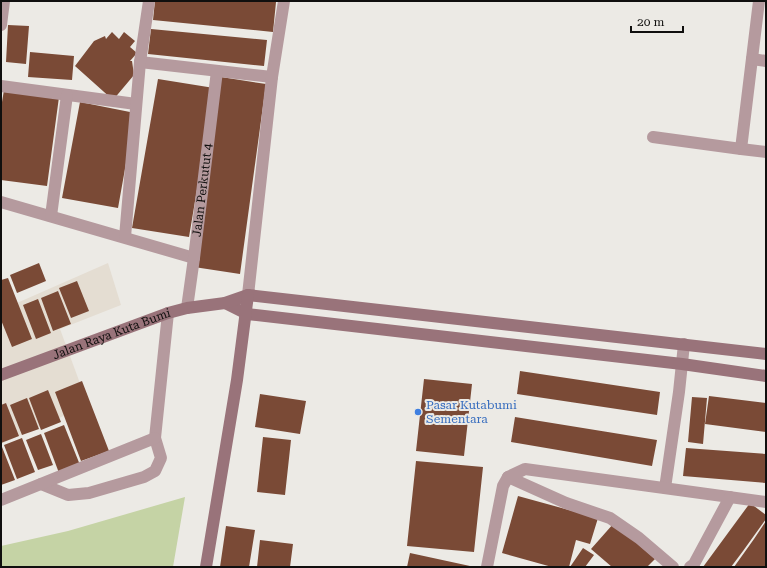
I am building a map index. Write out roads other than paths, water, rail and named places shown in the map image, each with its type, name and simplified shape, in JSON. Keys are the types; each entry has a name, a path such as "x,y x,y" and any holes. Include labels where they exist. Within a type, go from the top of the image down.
{"street":[{"path":"1,25 4,1"},
{"path":"125,237 140,62 149,1"},
{"path":"206,567 247,314 272,77 284,1"},
{"path":"742,149 758,1"},
{"path":"752,58 766,60"},
{"path":"140,62 272,77"},
{"name":"Jalan Perkutut 4","path":"187,308 216,71"},
{"path":"1,86 136,104"},
{"path":"52,216 67,95"},
{"path":"653,138 766,152"},
{"path":"1,202 194,258"},
{"path":"248,295 766,354"},
{"name":"Jalan Raya Kuta Bumi","path":"1,375 168,313 187,308 225,303 248,295"},
{"path":"225,303 247,314 682,364 766,376"},
{"path":"41,484 68,495 89,493 144,477 155,471 161,458 155,438 168,313"},
{"path":"665,488 684,344"},
{"path":"1,500 155,438"},
{"path":"488,567 500,494 503,486 508,478 525,469 766,502"},
{"path":"508,478 566,503 610,518 639,538 673,567"},
{"path":"690,567 694,564 730,497"}],"place":[{"name":"Pasar Kutabumi Sementara","path":"418,412"}]}
